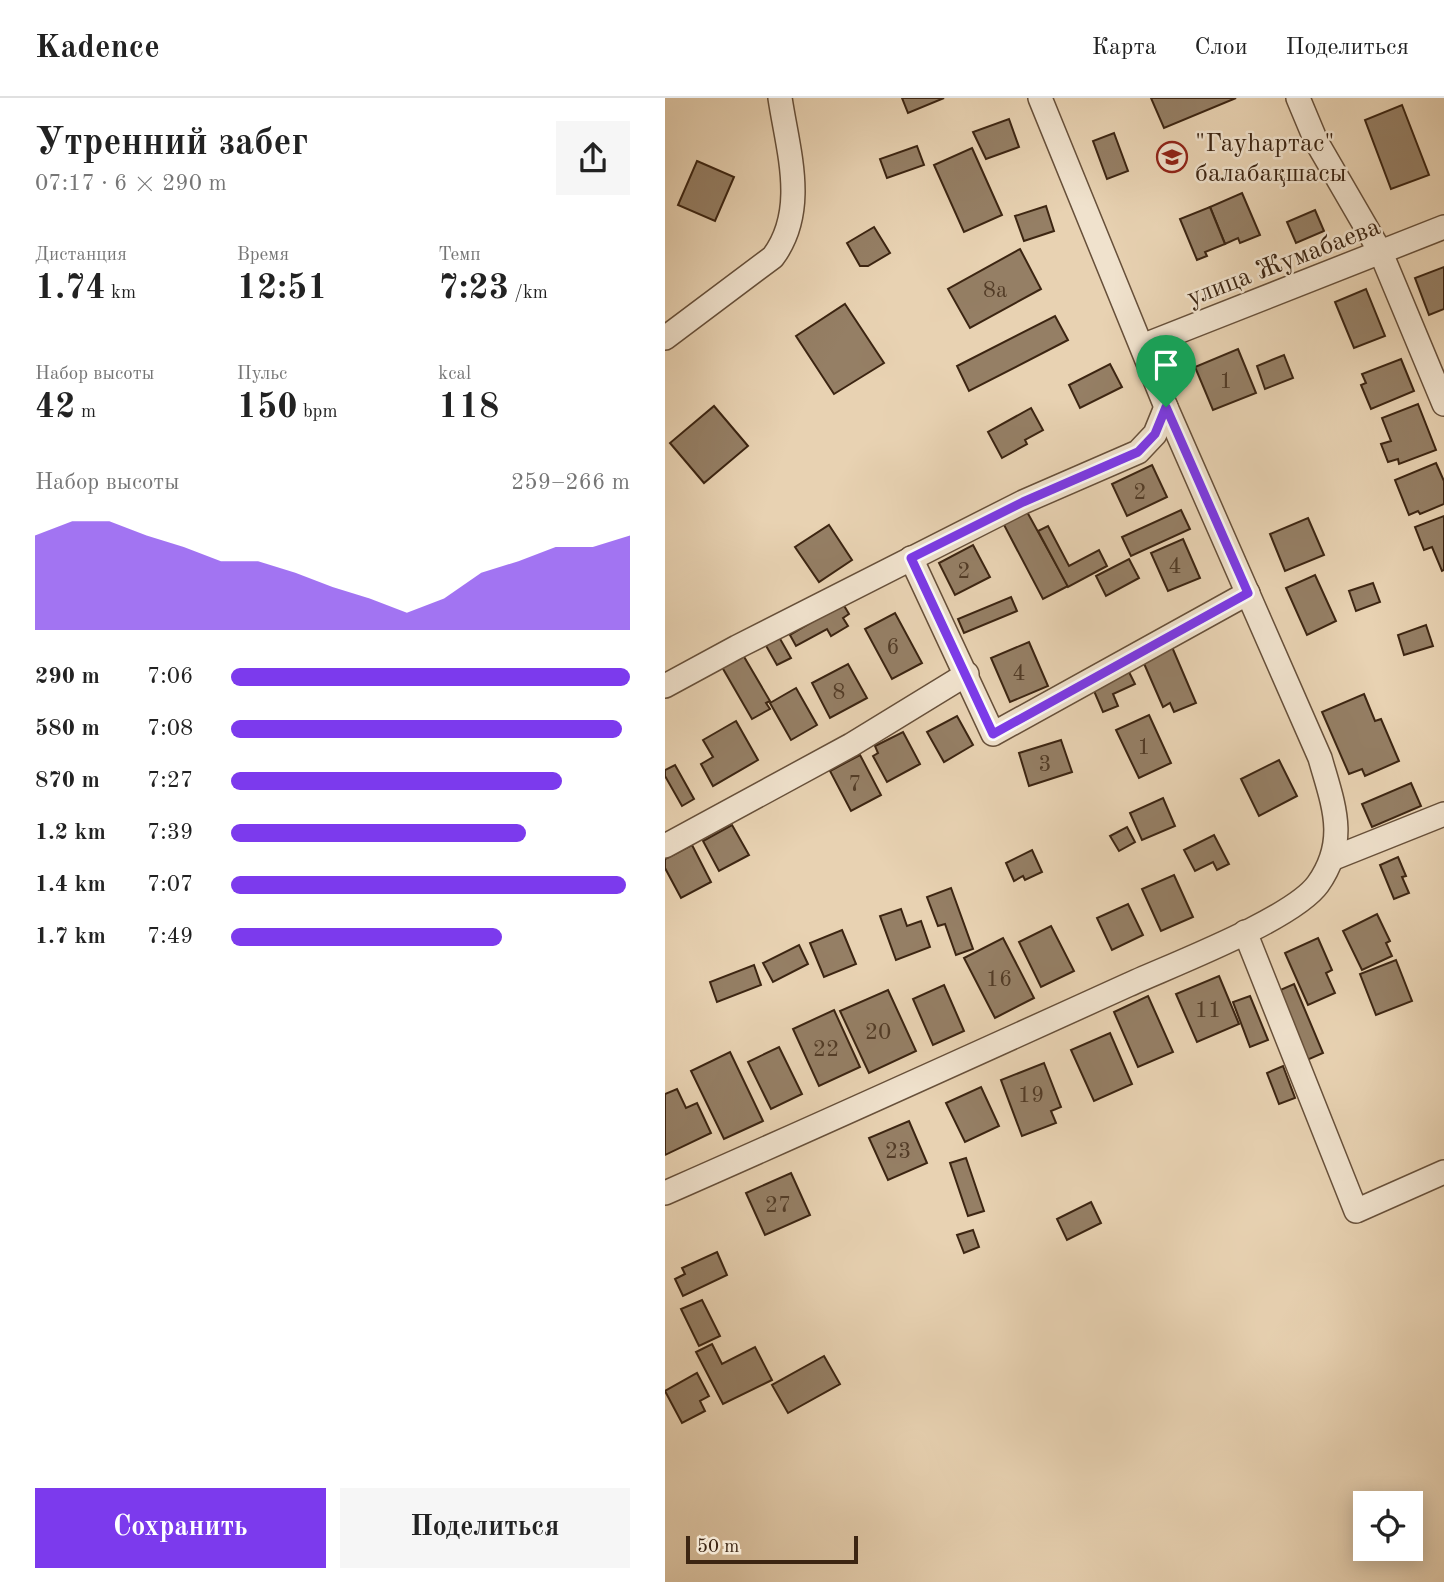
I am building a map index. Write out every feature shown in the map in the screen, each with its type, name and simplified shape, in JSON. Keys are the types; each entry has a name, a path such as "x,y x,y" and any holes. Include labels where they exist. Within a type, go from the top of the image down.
{"street":[{"path":"665,338 773,257 783,244 795,198 780,98"},
{"path":"665,1193 932,1076 1245,932 1305,898 1318,885 1334,858 1337,818 1320,758 1166,407 1039,98"},
{"path":"1298,98 1316,141 1381,253 1444,404"},
{"name":"улица Жумабаева","path":"1142,346 1444,228"},
{"path":"665,686 1023,502 1138,452 1155,434 1166,407"},
{"path":"911,558 993,734 1248,593"},
{"path":"665,846 839,751 967,674"},
{"path":"1334,858 1444,814"},
{"path":"1245,932 1356,1211 1444,1172"}],"building":[{"path":"902,98 944,98 908,113"},
{"path":"1151,98 1236,98 1164,128"},
{"path":"1402,105 1429,175 1391,189 1365,120"},
{"path":"1009,119 1019,147 986,159 973,132"},
{"path":"1114,133 1128,171 1107,179 1093,141"},
{"path":"917,146 924,165 887,178 880,159"},
{"path":"972,148 1002,215 964,232 934,165"},
{"path":"697,161 734,177 715,221 678,205"},
{"path":"1242,193 1260,235 1240,243 1238,238 1225,244 1210,207"},
{"path":"1046,206 1054,231 1024,241 1015,216"},
{"path":"1210,207 1225,244 1205,252 1207,256 1197,260 1180,219"},
{"path":"1315,210 1324,231 1296,243 1287,222"},
{"path":"874,227 890,253 868,266 860,266 847,243"},
{"path":"1020,249 1041,289 970,328 948,289"},
{"path":"1444,267 1444,309 1429,315 1415,278"},
{"path":"1366,289 1385,336 1354,348 1335,302"},
{"path":"845,304 884,363 834,394 796,336"},
{"path":"1055,316 1068,340 969,391 957,366"},
{"path":"1238,349 1256,393 1213,410 1195,367"},
{"path":"1284,355 1293,378 1265,389 1257,366"},
{"path":"1401,359 1414,391 1371,409 1361,385 1366,383 1362,374"},
{"path":"1110,364 1122,387 1080,408 1069,385"},
{"path":"1418,404 1436,450 1399,464 1398,459 1388,462 1381,444 1391,441 1382,418"},
{"path":"714,406 748,446 704,483 670,443"},
{"path":"1031,408 1043,430 1025,440 1027,444 1002,458 988,432"},
{"path":"1436,463 1444,481 1444,504 1420,514 1418,511 1409,515 1395,480"},
{"path":"1152,465 1167,497 1127,516 1112,484"},
{"path":"1026,510 1068,586 1043,599 1003,523"},
{"path":"1181,510 1190,529 1131,556 1122,537"},
{"path":"1444,516 1442,571 1432,547 1424,550 1415,527"},
{"path":"1308,518 1324,555 1285,571 1270,534"},
{"path":"829,525 852,560 819,582 795,547"},
{"path":"1048,526 1069,566 1099,550 1107,566 1068,587 1038,531"},
{"path":"1183,539 1200,578 1168,591 1151,553"},
{"path":"973,545 990,577 955,595 939,563"},
{"path":"1129,559 1139,578 1106,596 1096,576"},
{"path":"1315,575 1336,621 1307,635 1286,588"},
{"path":"1373,583 1380,602 1356,611 1349,591"},
{"path":"1011,597 1017,611 964,633 958,619"},
{"path":"843,604 849,614 843,618 848,626 831,636 827,629 796,646 790,635"},
{"path":"895,613 922,663 892,679 865,629"},
{"path":"1426,625 1433,646 1404,655 1398,635"},
{"path":"779,637 791,658 777,665 765,644"},
{"path":"1029,642 1048,686 1010,702 991,658"},
{"path":"1172,647 1196,703 1174,712 1170,703 1163,707 1142,659"},
{"path":"743,655 770,701 766,703 770,709 752,719 722,667"},
{"path":"848,664 867,698 830,718 812,683"},
{"path":"1127,668 1135,684 1113,694 1118,706 1103,712 1091,684"},
{"path":"796,688 817,725 791,740 770,703"},
{"path":"1364,694 1375,721 1381,719 1399,761 1365,776 1362,769 1349,774 1322,712"},
{"path":"1149,715 1171,763 1139,778 1116,730"},
{"path":"957,716 973,745 944,762 927,732"},
{"path":"736,721 758,760 713,786 701,764 713,757 703,740"},
{"path":"903,732 920,764 887,782 873,756 878,753 875,746"},
{"path":"1061,740 1072,772 1029,786 1019,753"},
{"path":"860,755 881,795 851,811 830,771"},
{"path":"1279,760 1297,796 1259,816 1241,779"},
{"path":"675,765 694,799 682,806 665,776 665,770"},
{"path":"1411,783 1421,806 1372,827 1362,804"},
{"path":"1163,798 1175,826 1142,840 1130,813"},
{"path":"732,825 749,855 719,871 703,841"},
{"path":"1127,827 1135,842 1119,851 1110,836"},
{"path":"1214,835 1229,864 1217,870 1213,862 1195,871 1184,850"},
{"path":"692,845 711,882 681,898 665,868 665,859"},
{"path":"1032,850 1042,872 1025,880 1023,876 1014,881 1006,863"},
{"path":"1398,857 1409,893 1394,899 1380,865"},
{"path":"1174,875 1193,917 1161,931 1142,889"},
{"path":"951,888 973,949 956,955 945,924 938,926 927,897"},
{"path":"1128,904 1143,935 1112,950 1097,918"},
{"path":"901,909 907,926 921,921 930,947 896,960 880,916"},
{"path":"1377,914 1390,941 1386,943 1392,956 1362,970 1343,931"},
{"path":"1051,926 1074,971 1041,987 1019,942"},
{"path":"842,930 856,964 824,977 810,943"},
{"path":"1003,938 1034,998 995,1018 964,958"},
{"path":"1318,938 1332,970 1326,973 1335,993 1308,1005 1285,953"},
{"path":"799,945 808,964 773,982 763,963"},
{"path":"1396,960 1412,1001 1376,1015 1360,974"},
{"path":"754,965 761,985 717,1002 710,982"},
{"path":"1219,976 1239,1024 1197,1042 1176,994"},
{"path":"1294,984 1323,1053 1307,1060 1278,991"},
{"path":"944,985 964,1031 933,1045 913,999"},
{"path":"888,990 916,1051 869,1073 840,1011"},
{"path":"1148,996 1173,1052 1138,1067 1114,1012"},
{"path":"1250,996 1268,1040 1250,1047 1233,1002"},
{"path":"834,1010 860,1067 819,1086 793,1029"},
{"path":"1110,1033 1132,1084 1094,1101 1071,1050"},
{"path":"779,1047 802,1094 771,1109 748,1062"},
{"path":"730,1052 763,1121 724,1139 691,1071"},
{"path":"1044,1063 1061,1107 1051,1111 1056,1123 1022,1136 1001,1080"},
{"path":"1283,1066 1295,1098 1279,1104 1267,1073"},
{"path":"981,1087 999,1126 965,1142 946,1103"},
{"path":"677,1089 686,1108 697,1103 711,1133 665,1155 665,1094"},
{"path":"909,1121 927,1163 888,1180 869,1138"},
{"path":"966,1158 984,1211 968,1216 950,1163"},
{"path":"791,1173 810,1215 765,1235 746,1193"},
{"path":"1091,1202 1101,1223 1067,1240 1057,1219"},
{"path":"973,1230 979,1247 964,1253 957,1235"},
{"path":"717,1252 727,1275 683,1296 675,1279 685,1274 682,1268"},
{"path":"702,1300 720,1336 699,1346 681,1309"},
{"path":"712,1344 722,1364 755,1347 772,1380 723,1404 696,1352"},
{"path":"824,1356 840,1384 788,1413 772,1385"},
{"path":"697,1373 709,1396 700,1401 705,1411 682,1423 665,1391"}],"place":[{"name":"\"Гауһартас\" балабақшасы","path":"1172,157"}],"route":[{"path":"1166,407 1248,593 993,734 911,558 1023,502 1138,452 1155,434 1166,407"}]}
